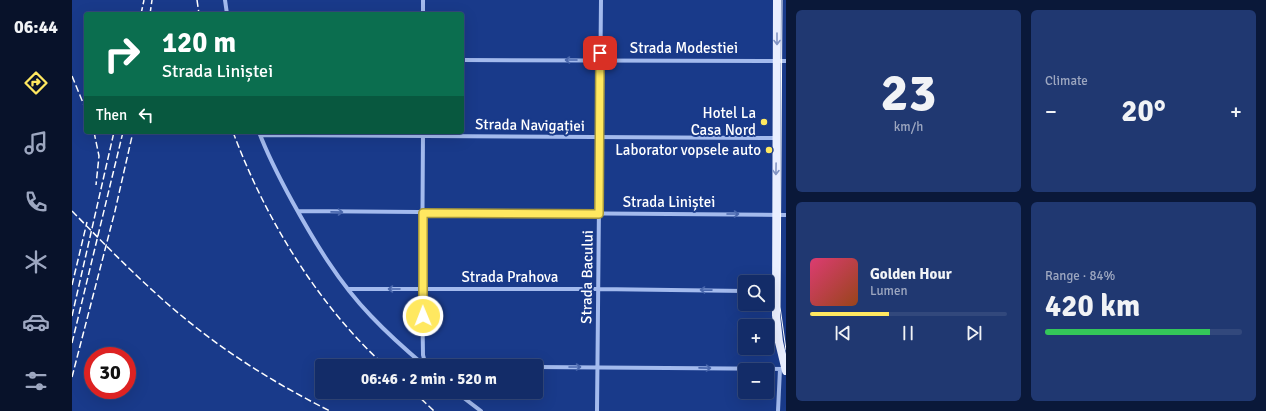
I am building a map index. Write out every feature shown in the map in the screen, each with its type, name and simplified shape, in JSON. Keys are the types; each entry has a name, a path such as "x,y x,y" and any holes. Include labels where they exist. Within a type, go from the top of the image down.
{"main road":[{"path":"777,0 782,61 777,138 776,291 777,328 784,370"}],"street":[{"path":"225,0 227,12"},
{"path":"423,0 423,12"},
{"name":"Strada Bacului","path":"597,411 601,0"},
{"name":"Strada Modestiei","path":"464,60 782,61"},
{"path":"259,134 281,180 313,238 348,289 370,316 417,359"},
{"name":"Strada Navigației","path":"259,134 423,134 600,138 777,138"},
{"path":"423,134 422,289 424,359"},
{"name":"Strada Liniștei","path":"298,211 786,215"},
{"name":"Strada Prahova","path":"348,289 598,289 738,291"},
{"path":"543,367 784,370 778,411"},
{"path":"465,399 481,411"}],"tram line":[{"path":"782,0 780,307 786,350"}],"railway":[{"path":"141,12 144,0"},
{"path":"150,12 152,0"},
{"path":"197,0 199,12"},
{"path":"72,76 84,105"},
{"path":"94,134 99,156 96,185"},
{"path":"72,316 114,134"},
{"path":"72,343 123,134"},
{"path":"72,377 115,211 133,134"},
{"path":"234,134 261,196 277,227 296,258 315,287 337,315 360,342 378,359"},
{"path":"72,211 149,287 181,316 229,352 296,393 330,411"},
{"path":"72,285 87,222"},
{"path":"421,399 434,411"}],"place":[{"name":"Hotel La Casa Nord","path":"764,122"},
{"name":"Laborator vopsele auto","path":"769,150"}],"route":[{"path":"423,316 423,213 599,214 600,53"}]}
